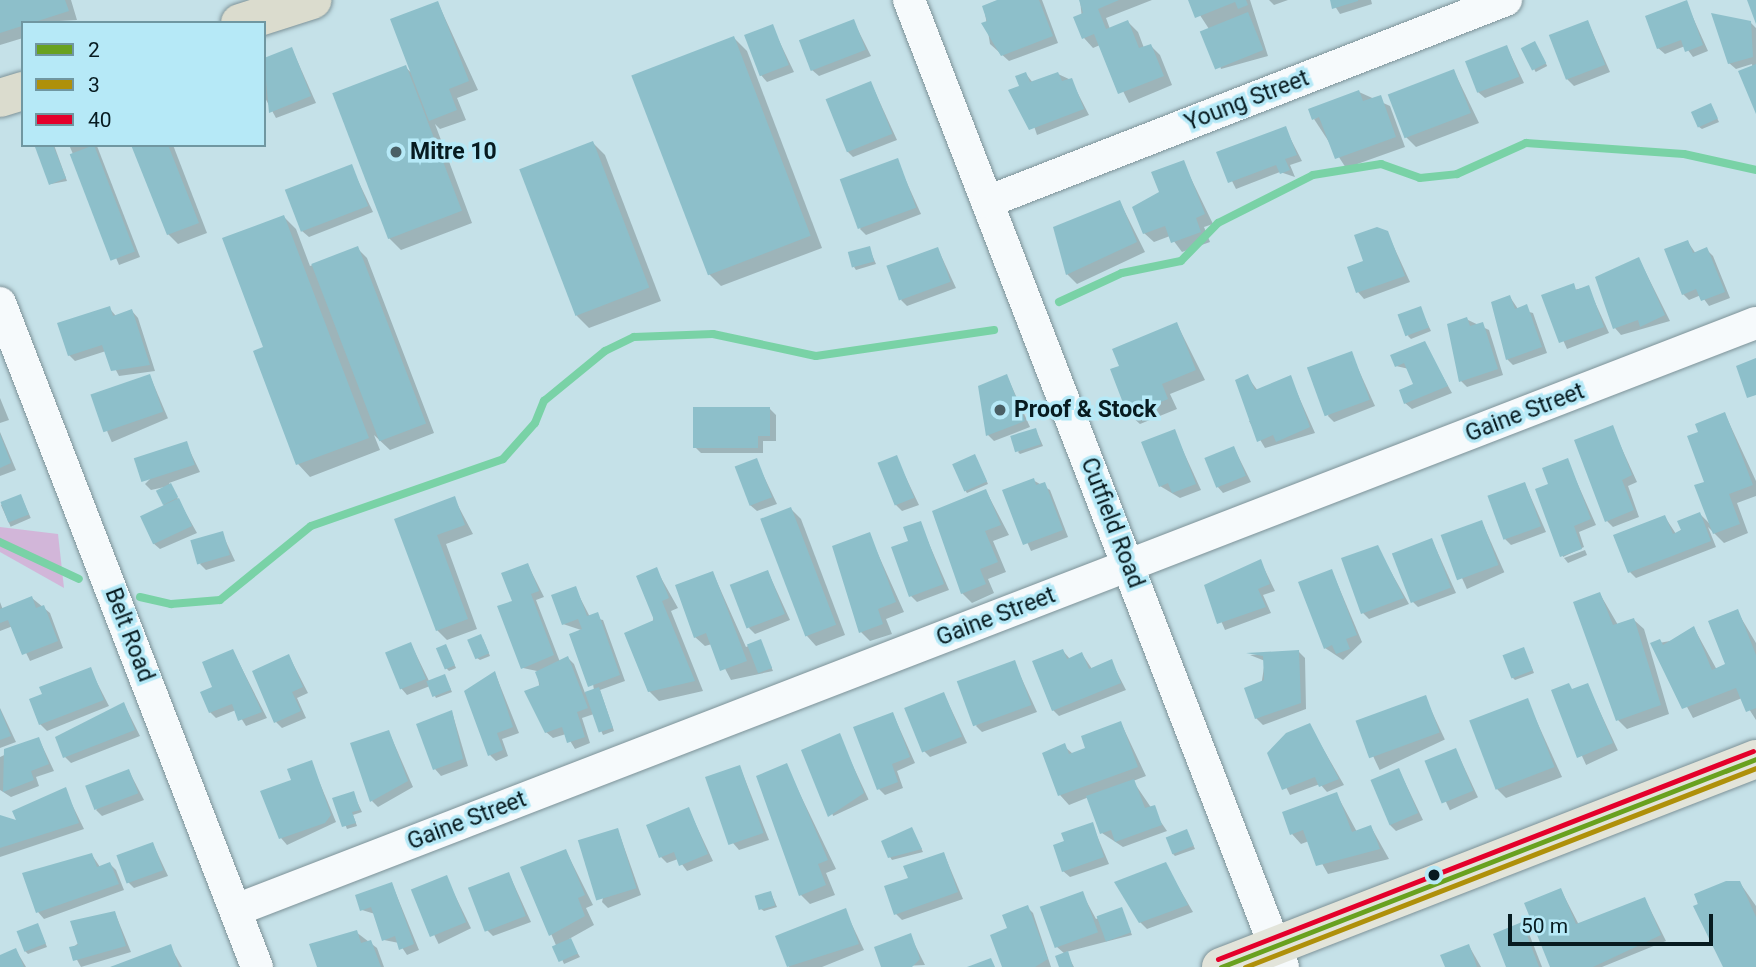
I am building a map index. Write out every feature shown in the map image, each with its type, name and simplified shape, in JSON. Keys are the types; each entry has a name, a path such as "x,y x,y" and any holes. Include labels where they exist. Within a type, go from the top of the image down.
{"highway":[{"path":"246,21 312,0"},
{"path":"0,98 21,92"}],"main road":[{"path":"1221,967 1280,956 1756,759"}],"street":[{"name":"Cutfield Road","path":"909,0 1280,956"},
{"name":"Young Street","path":"987,202 1506,0"},
{"name":"Belt Road","path":"0,303 257,967"},
{"name":"Gaine Street","path":"236,910 1756,323"}],"shaded area":[{"path":"0,527 58,534 64,588 0,552"}],"building":[{"path":"0,0 65,0 69,11 38,21 21,21 21,26 0,33"},
{"path":"997,0 1039,0 1053,36 1001,56 981,23 987,21 982,6"},
{"path":"1079,0 1119,0 1098,9 1106,29 1128,20 1139,48 1151,44 1164,76 1118,94 1094,34 1082,39 1073,17 1083,13"},
{"path":"1188,0 1246,0 1248,5 1238,9 1235,2 1195,18"},
{"path":"1330,0 1358,0 1358,1 1332,9"},
{"path":"1687,0 1703,45 1685,52 1681,40 1657,49 1645,16"},
{"path":"1747,0 1756,0 1756,24"},
{"path":"438,1 469,81 449,89 457,110 429,121 390,19"},
{"path":"1248,12 1263,50 1215,69 1200,31"},
{"path":"1711,13 1751,21 1753,57 1728,64"},
{"path":"854,19 866,50 811,71 799,40"},
{"path":"1588,20 1605,65 1566,80 1549,35"},
{"path":"773,24 789,65 760,76 744,35"},
{"path":"734,36 811,236 708,275 631,75"},
{"path":"1535,41 1546,63 1532,71 1521,48"},
{"path":"1507,45 1519,77 1477,93 1465,61"},
{"path":"292,47 311,96 269,113 266,57"},
{"path":"1756,64 1756,114 1738,71"},
{"name":"Mitre 10","path":"406,65 462,211 388,239 332,93"},
{"path":"1454,69 1471,113 1405,138 1388,94"},
{"path":"1026,72 1030,82 1058,72 1062,81 1072,78 1084,109 1029,130 1008,90 1019,86 1015,76"},
{"path":"871,81 892,134 847,152 826,99"},
{"path":"1359,90 1363,101 1381,95 1396,137 1335,159 1319,117 1312,120 1308,109"},
{"path":"1711,103 1718,119 1698,127 1691,112"},
{"path":"1286,126 1297,155 1285,159 1290,170 1280,174 1276,165 1228,183 1216,152"},
{"path":"593,141 649,288 576,316 519,169"},
{"path":"35,147 54,147 66,178 49,185"},
{"path":"89,147 95,147 135,251 111,261 70,154"},
{"path":"132,147 169,147 199,223 167,235"},
{"path":"898,158 916,208 858,229 840,179"},
{"path":"1184,160 1205,214 1196,218 1201,232 1171,243 1165,226 1143,234 1132,207 1159,192 1151,172"},
{"path":"352,164 368,206 301,232 285,190"},
{"path":"1120,200 1137,242 1066,275 1053,227"},
{"path":"284,215 369,438 296,465 253,351 263,347 222,238"},
{"path":"1377,227 1388,231 1405,276 1356,293 1347,267 1363,261 1354,235"},
{"path":"1688,240 1693,253 1707,247 1725,292 1701,301 1696,289 1682,295 1664,249"},
{"path":"358,246 426,423 379,441 311,264"},
{"path":"870,246 874,261 852,267 848,252"},
{"path":"938,247 951,282 899,301 886,266"},
{"path":"1639,257 1665,315 1640,327 1638,320 1613,329 1595,277"},
{"path":"1574,283 1576,290 1589,285 1604,327 1559,343 1541,295"},
{"path":"1510,295 1515,309 1527,304 1542,347 1506,360 1491,302"},
{"path":"110,306 113,316 132,309 150,365 111,371 102,345 68,356 57,323"},
{"path":"1421,306 1429,328 1405,336 1398,315"},
{"path":"1467,317 1470,326 1483,322 1498,369 1459,382 1447,324"},
{"path":"1177,322 1196,370 1162,384 1168,399 1128,416 1110,369 1119,366 1112,349"},
{"path":"1425,341 1448,386 1404,404 1399,390 1413,384 1404,363 1395,367 1390,355"},
{"path":"1352,351 1370,400 1325,416 1307,367"},
{"path":"1756,358 1756,395 1747,398 1736,366"},
{"path":"150,374 163,412 103,432 90,395"},
{"path":"1007,374 1025,421 986,436 978,386"},
{"path":"1248,374 1255,390 1291,375 1310,427 1276,442 1273,435 1257,442 1235,380"},
{"path":"693,407 770,407 770,436 758,436 758,448 693,448"},
{"path":"1725,412 1753,485 1729,494 1740,524 1713,534 1694,485 1704,482 1687,436 1698,432 1695,424"},
{"path":"1613,425 1632,475 1622,480 1634,510 1605,522 1574,440"},
{"path":"1036,428 1041,444 1015,452 1010,436"},
{"path":"1175,429 1196,484 1172,493 1168,483 1159,487 1141,442"},
{"path":"0,434 11,463 0,468"},
{"path":"187,441 195,465 141,482 134,458"},
{"path":"1234,446 1246,476 1216,488 1204,458"},
{"path":"975,454 987,481 964,492 952,464"},
{"path":"897,455 914,498 895,506 878,463"},
{"path":"757,458 772,497 750,506 735,467"},
{"path":"1568,458 1591,519 1574,526 1582,549 1560,557 1535,489 1548,484 1542,468"},
{"path":"1034,478 1036,485 1045,482 1063,530 1023,545 1002,490"},
{"path":"1525,482 1541,526 1503,540 1487,496"},
{"path":"171,483 178,497 163,505 156,491"},
{"path":"986,489 1001,525 985,531 998,562 980,569 986,584 961,594 932,511"},
{"path":"21,494 29,515 8,522 0,502"},
{"path":"455,496 465,525 437,535 468,619 436,631 394,519"},
{"path":"179,498 192,526 153,544 140,516"},
{"path":"791,507 836,625 805,636 760,519"},
{"path":"1700,512 1711,541 1628,573 1613,535 1665,515 1673,534 1681,530 1677,521"},
{"path":"1482,520 1498,565 1457,580 1441,535"},
{"path":"921,521 944,584 909,597 891,547 908,541 903,527"},
{"path":"223,531 230,555 197,564 190,540"},
{"path":"870,532 896,602 878,609 883,624 859,633 832,546"},
{"path":"1432,538 1451,587 1411,603 1392,553"},
{"path":"1378,545 1404,598 1361,614 1341,558"},
{"path":"1261,559 1270,584 1258,589 1266,607 1217,624 1204,585"},
{"path":"528,563 539,591 531,594 554,655 521,669 497,606 512,601 501,573"},
{"path":"657,567 669,598 662,601 695,681 648,692 624,633 654,620 636,576"},
{"path":"1332,569 1357,635 1346,639 1350,649 1336,654 1332,645 1324,649 1298,582"},
{"path":"768,570 785,614 747,629 730,585"},
{"path":"713,571 747,661 720,671 706,633 694,638 675,585"},
{"path":"576,586 587,616 598,612 620,675 588,687 569,634 582,629 578,619 562,625 551,595"},
{"path":"1600,592 1613,625 1634,618 1661,705 1616,721 1573,602"},
{"path":"32,596 36,608 44,605 58,641 22,655 8,620 0,623 0,609"},
{"path":"1738,609 1756,655 1756,708 1746,712 1736,688 1682,709 1650,643 1660,639 1663,645 1694,626 1712,670 1725,664 1708,621"},
{"path":"481,634 489,653 475,659 467,640"},
{"path":"761,639 772,668 758,673 747,644"},
{"path":"411,642 426,679 400,690 385,652"},
{"path":"446,644 455,665 445,669 436,648"},
{"path":"1524,647 1533,670 1511,679 1503,655"},
{"path":"233,649 262,712 238,721 232,704 209,713 200,692 212,687 202,662"},
{"path":"1063,649 1067,659 1082,652 1089,669 1112,659 1121,683 1052,711 1032,661"},
{"path":"1299,650 1301,703 1255,719 1244,688 1264,680 1263,656 1246,653"},
{"path":"289,654 303,687 292,692 301,711 274,723 252,671"},
{"path":"568,656 588,708 577,712 585,737 567,743 562,727 545,733 524,691 540,685 535,672"},
{"path":"1015,660 1031,705 973,726 957,681"},
{"path":"91,667 104,700 39,725 29,699 42,694 39,687"},
{"path":"495,671 513,727 497,733 503,750 488,756 464,691"},
{"path":"445,674 451,690 432,697 426,681"},
{"path":"1569,683 1572,689 1588,683 1613,743 1577,758 1551,690"},
{"path":"599,687 613,728 599,733 585,692"},
{"path":"944,692 962,737 922,753 904,708"},
{"path":"1426,695 1440,733 1369,758 1356,721"},
{"path":"1528,698 1555,767 1496,790 1469,721"},
{"path":"124,702 135,730 63,758 55,737"},
{"path":"0,709 11,736 0,740"},
{"path":"452,710 463,759 433,770 416,724"},
{"path":"893,712 910,757 892,764 898,782 877,790 853,727"},
{"path":"1121,721 1138,767 1058,796 1042,753 1065,743 1069,754 1085,748 1081,736"},
{"path":"1310,723 1339,779 1319,787 1315,777 1282,790 1267,753 1286,733"},
{"path":"389,730 408,781 370,802 350,743"},
{"path":"840,733 864,793 828,817 801,750"},
{"path":"39,737 49,764 31,771 34,780 3,792 4,749"},
{"path":"1456,748 1473,791 1442,803 1424,761"},
{"path":"312,760 331,815 325,823 279,839 260,791 291,780 287,769"},
{"path":"787,763 828,860 818,864 826,885 799,896 756,776"},
{"path":"740,765 763,833 728,845 705,777"},
{"path":"1399,768 1418,813 1390,825 1370,780"},
{"path":"129,769 138,793 94,810 85,786"},
{"path":"1134,779 1145,808 1155,805 1162,825 1115,842 1111,830 1100,834 1086,796"},
{"path":"66,787 79,823 0,848 0,815 16,820 12,811"},
{"path":"354,791 360,810 352,812 356,823 342,827 332,798"},
{"path":"1337,792 1352,832 1371,825 1380,849 1316,866 1303,830 1290,835 1282,812"},
{"path":"689,807 708,854 679,866 674,852 659,858 646,825"},
{"path":"1093,822 1104,857 1062,872 1053,845 1064,841 1061,833"},
{"path":"912,827 922,849 888,858 881,841"},
{"path":"618,828 636,888 596,901 578,840"},
{"path":"1187,829 1194,846 1172,854 1166,838"},
{"path":"153,842 163,870 127,884 116,855"},
{"path":"566,849 585,895 578,898 585,916 549,936 520,867"},
{"path":"944,852 958,892 894,915 884,886 908,878 903,866"},
{"path":"92,853 97,867 110,862 119,884 36,913 22,873"},
{"path":"1166,862 1188,905 1139,923 1114,882"},
{"path":"509,872 526,916 485,932 468,888"},
{"path":"447,875 466,922 430,937 411,890"},
{"path":"1726,881 1740,881 1756,917 1756,967 1723,967 1693,906 1698,904 1694,894"},
{"path":"392,882 414,944 399,950 395,936 382,941 371,907 360,911 355,895"},
{"path":"1561,888 1576,924 1645,897 1661,935 1593,967 1550,967 1524,903"},
{"path":"771,891 775,905 759,910 755,896"},
{"path":"1083,891 1098,932 1055,948 1040,907"},
{"path":"1028,905 1048,959 1035,967 1002,967 990,935 1007,928 1002,915"},
{"path":"1122,907 1131,932 1106,942 1097,916"},
{"path":"846,908 859,944 787,967 775,936"},
{"path":"115,911 126,946 73,961 69,947 78,945 70,921"},
{"path":"1522,922 1539,967 1506,967 1493,934"},
{"path":"38,923 46,944 24,952 17,931"},
{"path":"357,930 361,943 371,940 381,967 317,967 309,944"},
{"path":"911,933 920,959 912,967 881,967 874,947"},
{"path":"571,938 578,954 559,962 552,947"},
{"path":"171,944 179,967 110,967"},
{"path":"1469,944 1477,967 1445,967 1440,955"},
{"path":"16,948 24,967 0,967 0,955"},
{"path":"1068,951 1073,967 1059,967 1055,956"},
{"path":"991,958 995,967 967,967"}],"waterway":[{"path":"1059,302 1122,273 1181,261 1218,223 1313,175 1381,164 1420,178 1457,174 1526,143 1684,154 1756,170"},
{"path":"140,597 171,604 220,600 311,526 503,459 535,423 544,401 605,351 634,337 713,334 816,356 994,330"},
{"path":"0,542 79,579"}],"transit line":[{"name":"40","path":"1218,959 1753,751"},
{"name":"2","path":"1221,967 1756,759"},
{"name":"3","path":"1245,967 1756,768"}],"place":[{"name":"Mitre 10","path":"396,152"},
{"name":"Proof & Stock","path":"1000,410"}]}
